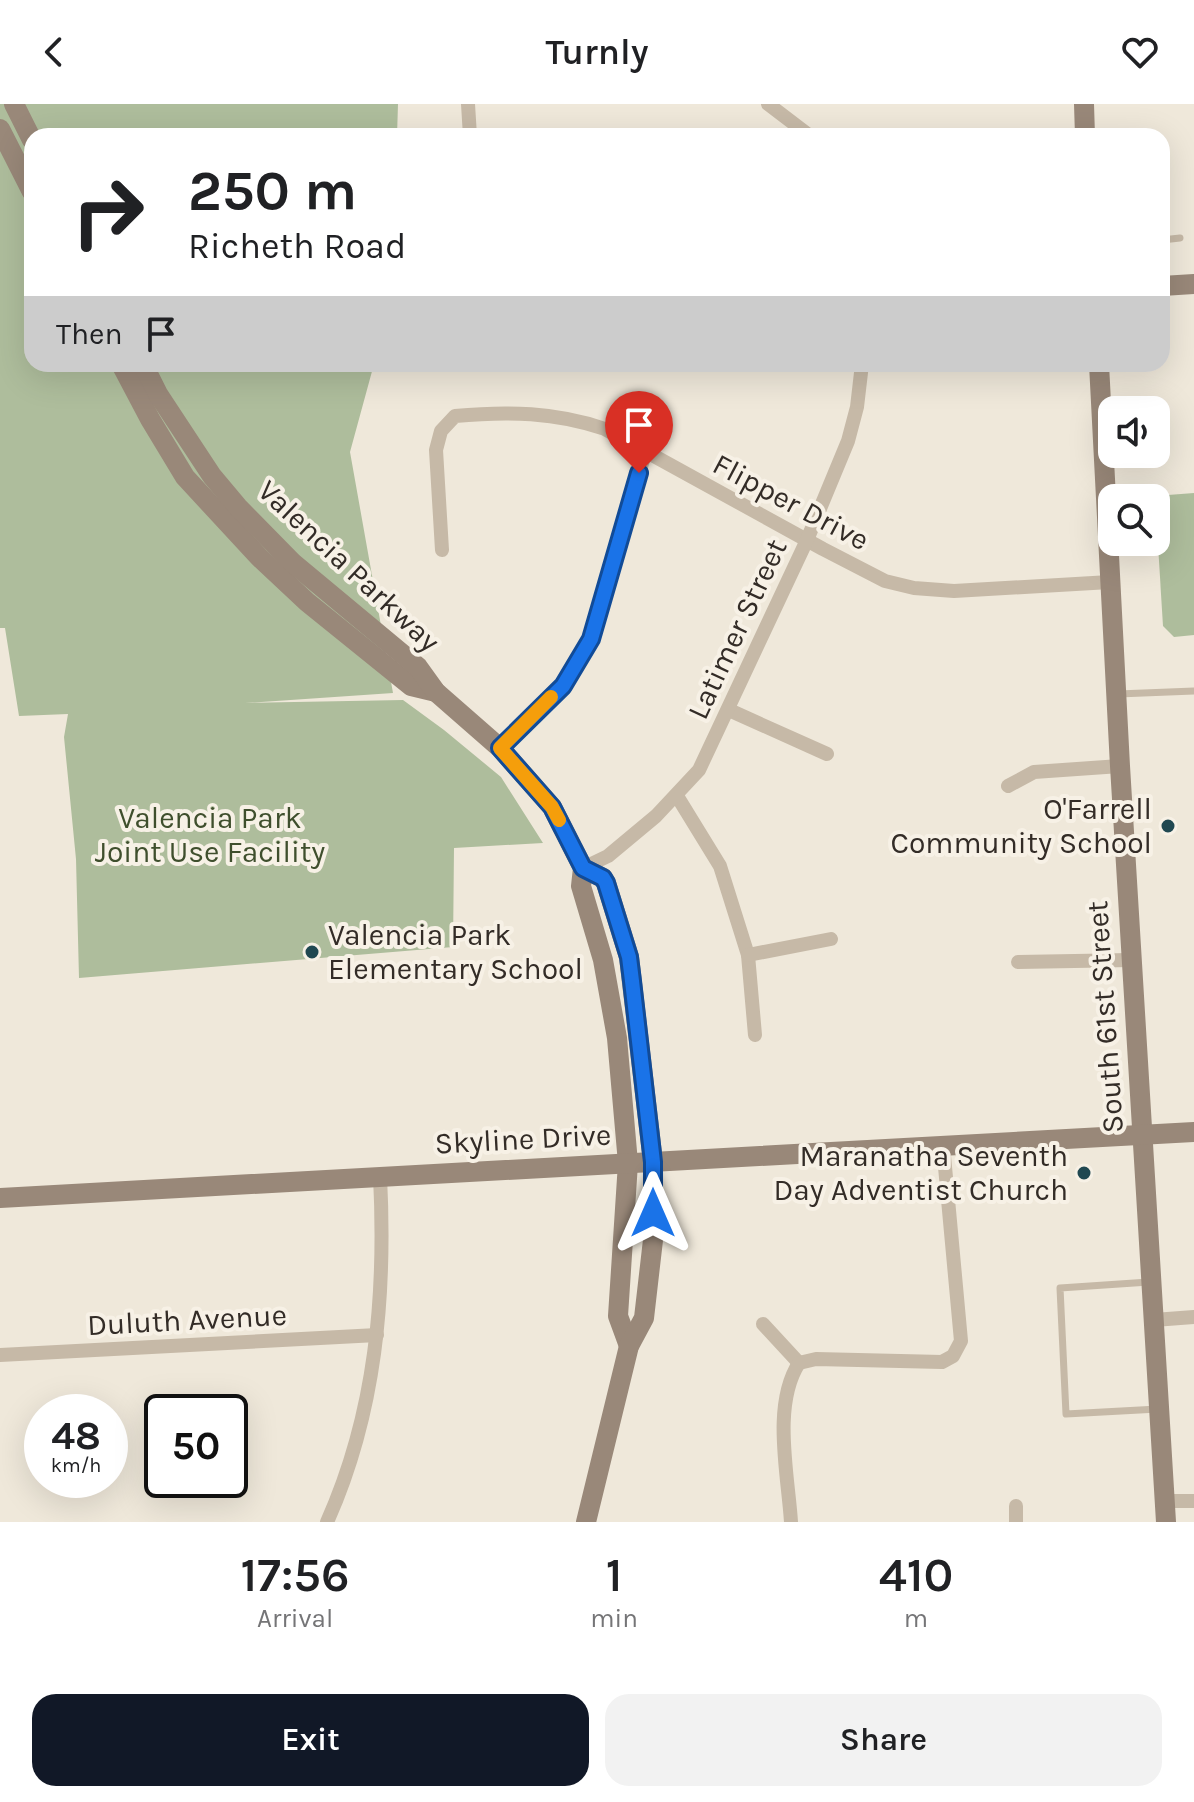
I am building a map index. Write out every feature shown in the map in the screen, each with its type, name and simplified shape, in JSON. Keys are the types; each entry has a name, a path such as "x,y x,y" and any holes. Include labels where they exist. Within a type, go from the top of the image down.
{"main road":[{"path":"14,104 26,128"},
{"path":"1084,104 1085,128"},
{"path":"0,129 24,176"},
{"path":"1170,286 1194,284"},
{"name":"Valencia Parkway","path":"125,372 185,477 259,557 307,602 411,686 436,692"},
{"name":"Valencia Parkway","path":"147,372 212,476 238,507 293,563 418,667 436,692 500,748 552,807 583,868 581,886 603,960 617,1038 628,1163 618,1316 629,1346"},
{"name":"South 61st Street","path":"1099,372 1131,960 1166,1522"},
{"name":"Valencia Parkway","path":"583,868 603,878 606,883 629,957 653,1162 653,1240 644,1318 629,1346 586,1522"},
{"name":"Skyline Drive","path":"0,1198 1194,1132"}],"street":[{"path":"468,104 470,128"},
{"path":"768,104 800,128"},
{"name":"Latimer Street","path":"583,868 608,856 677,796 699,770 807,540 848,441 857,407 861,372"},
{"name":"Flipper Drive","path":"442,550 436,450 441,431 455,416 546,414 577,419 605,429 885,581 914,588 954,591 1110,582"},
{"path":"500,748 563,686 591,639 645,453"},
{"path":"729,710 827,754"},
{"path":"1008,786 1034,772 1120,766"},
{"path":"677,796 720,866 748,955 755,1035"},
{"path":"748,955 831,939"},
{"path":"1018,962 1131,960"},
{"path":"791,1522 783,1408 789,1381 799,1363 816,1359 942,1362 953,1356 961,1341 943,1145"},
{"path":"327,1522 357,1441 368,1398 383,1261 380,1176"},
{"path":"1154,1320 1194,1317"},
{"path":"763,1324 799,1363"},
{"name":"Duluth Avenue","path":"0,1355 377,1335"},
{"path":"1165,1501 1194,1501"},
{"path":"1016,1506 1016,1522"}],"lane":[{"path":"1170,239 1180,238"},
{"path":"1116,694 1194,691"},
{"path":"1152,1282 1060,1288 1066,1414 1158,1409"}],"green space":[{"name":"Valencia Park Joint Use Facility","path":"0,104 398,104 397,128 24,128 24,372 372,372 350,452 393,693 245,703 403,700 501,777 543,843 454,848 453,947 79,978 76,859 64,737 68,714 19,716 5,628 0,628"},
{"path":"1194,493 1194,635 1174,637 1163,626 1159,556 1170,556 1170,495"}],"slow traffic":[{"path":"551,697 500,748 552,807 559,820"}],"place":[{"name":"O'Farrell Community School","path":"1168,826"},
{"name":"Valencia Park Elementary School","path":"312,952"},
{"name":"Maranatha Seventh Day Adventist Church","path":"1084,1173"}],"route":[{"path":"639,473 591,639 563,686 500,748 552,807 583,868 603,878 613,901 629,957 653,1162 653,1213"}]}
